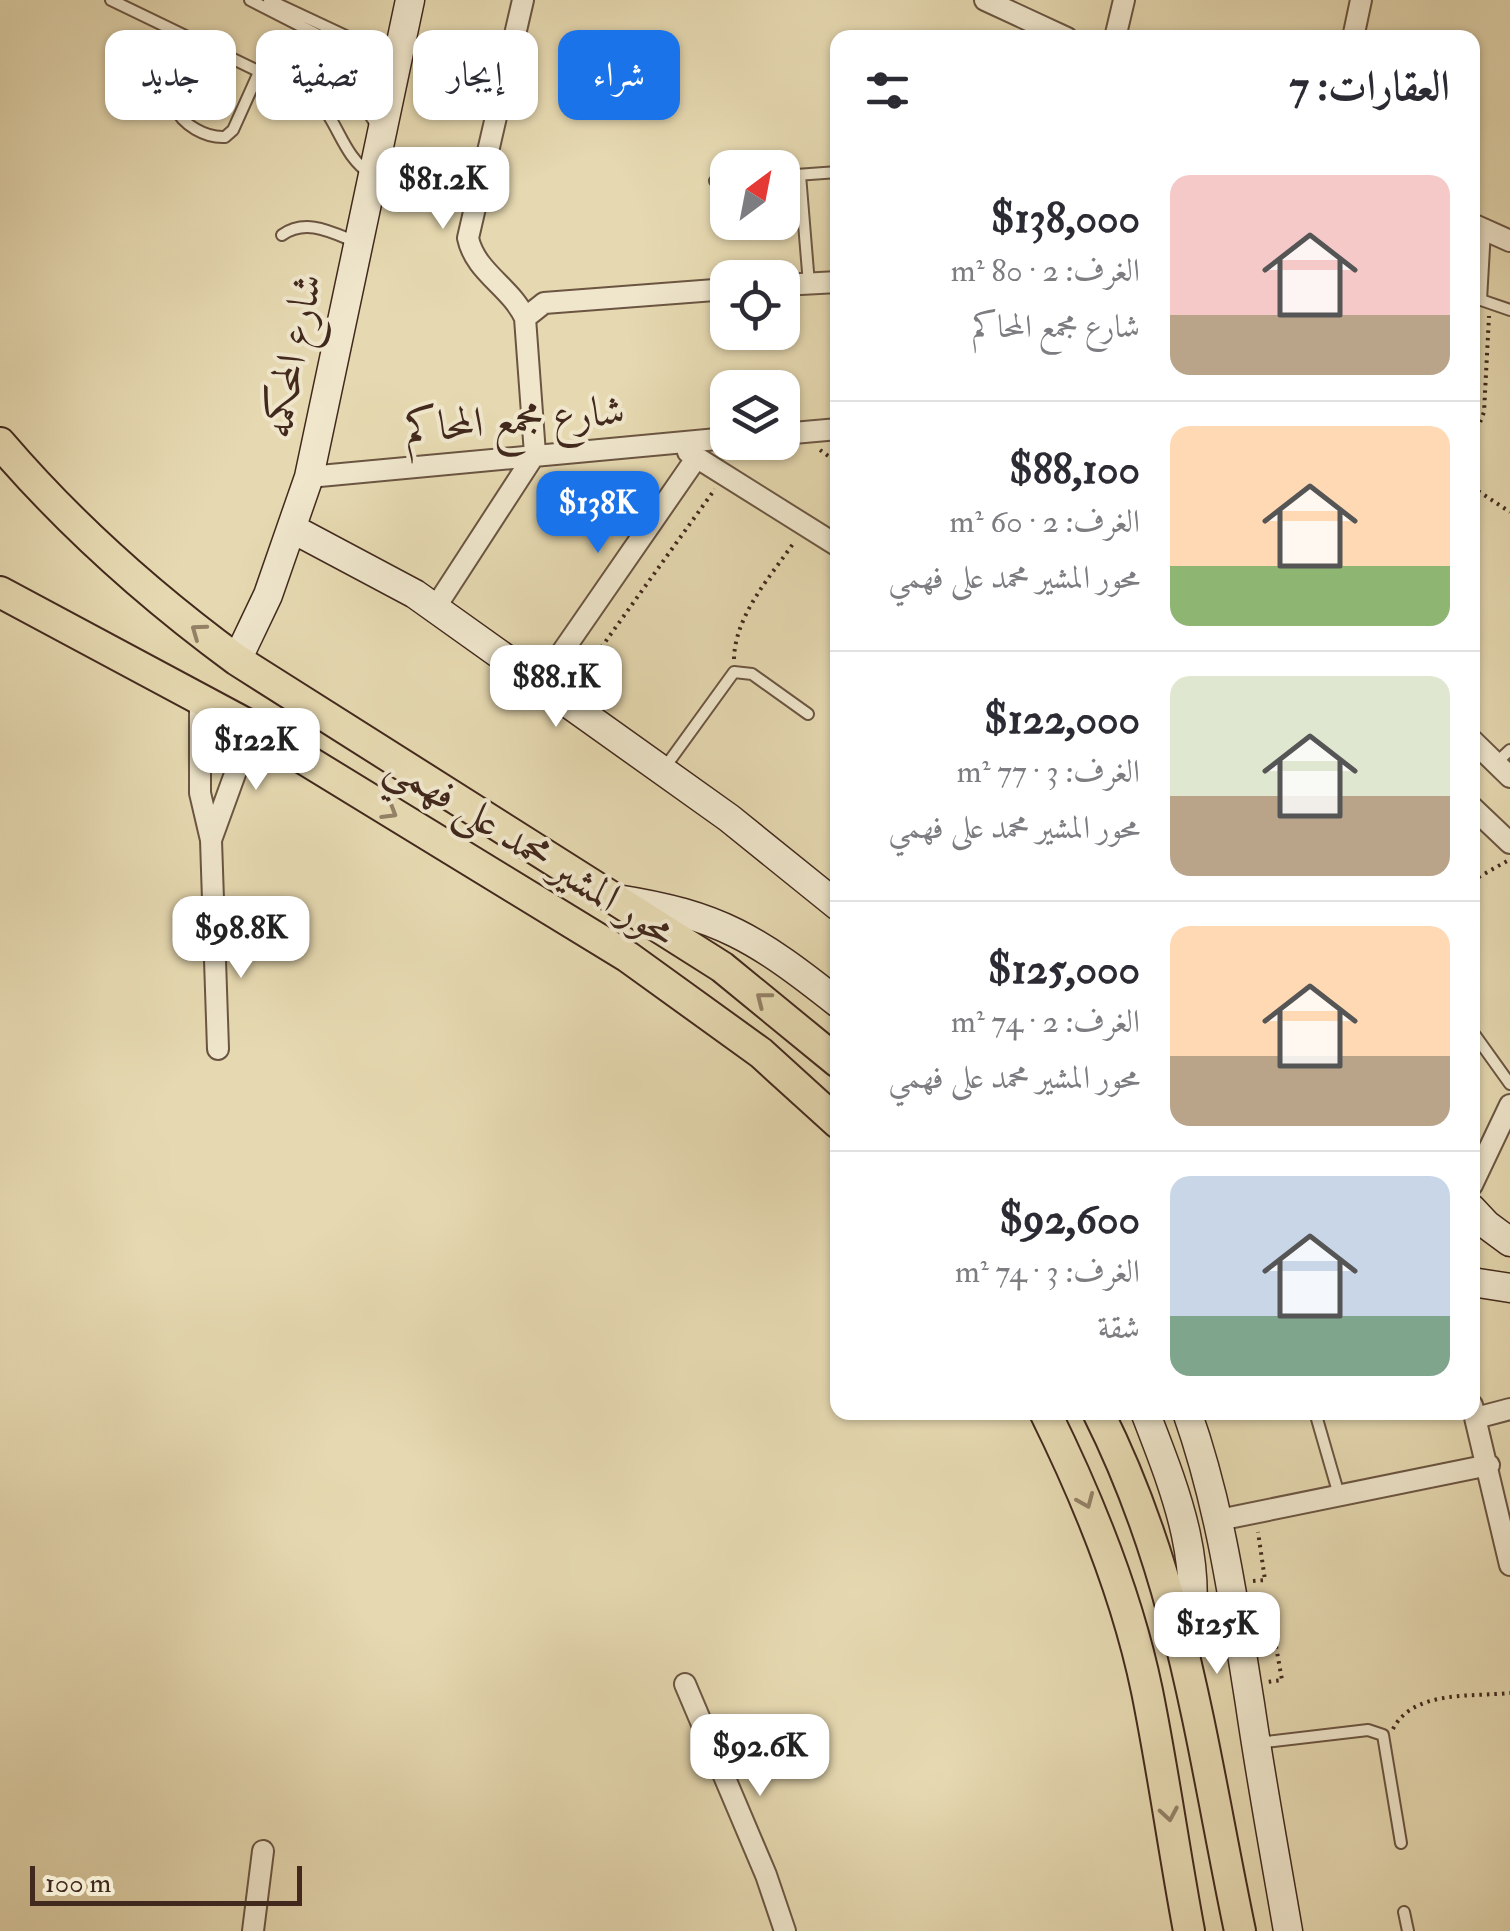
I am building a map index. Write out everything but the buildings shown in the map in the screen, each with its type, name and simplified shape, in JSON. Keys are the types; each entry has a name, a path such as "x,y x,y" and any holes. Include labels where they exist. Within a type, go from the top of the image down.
{"main road":[{"name":"محور المشير محمد على فهمي","path":"0,444 80,530 130,576 238,660 722,968 830,1056"},
{"name":"محور المشير محمد على فهمي","path":"0,592 252,728 674,986 761,1052 830,1116"},
{"path":"1049,1420 1092,1514 1131,1629 1147,1688 1189,1931"},
{"path":"1101,1420 1151,1535 1186,1653 1240,1931"}],"street":[{"name":"شارع المحكمه","path":"238,660 268,596 310,477 410,0"},
{"path":"436,608 536,454 526,318 471,252 468,238 523,0"},
{"path":"985,0 1050,30"},
{"path":"1355,30 1361,0"},
{"path":"1117,30 1122,1"},
{"path":"1480,226 1510,241"},
{"path":"800,285 830,283"},
{"path":"526,318 544,303 710,290"},
{"path":"800,432 830,430"},
{"name":"شارع مجمع المحاكم","path":"310,477 710,440"},
{"path":"673,443 830,540"},
{"path":"552,692 697,458"},
{"path":"293,529 436,608 729,818 830,900"},
{"path":"200,699 200,793 211,840 218,1049"},
{"path":"211,840 252,728"},
{"path":"1480,746 1505,764"},
{"path":"1480,815 1510,843"},
{"path":"616,899 682,910 732,929 830,997"},
{"path":"1480,1169 1509,1111"},
{"path":"1480,1216 1510,1242"},
{"path":"1480,1283 1510,1288"},
{"path":"1480,1411 1510,1409"},
{"path":"1148,1420 1191,1546 1196,1600 1186,1653"},
{"path":"1189,1420 1218,1520 1239,1617 1288,1931"},
{"path":"1476,1420 1510,1566"},
{"path":"1218,1520 1489,1465"},
{"path":"684,1684 770,1885 785,1931"},
{"path":"253,1931 263,1851"}],"lane":[{"path":"111,0 176,30"},
{"path":"250,0 394,66"},
{"path":"269,0 394,66"},
{"path":"182,120 211,136 225,137 234,130 256,79"},
{"path":"330,120 346,152 371,174"},
{"path":"374,120 380,130"},
{"path":"809,284 800,175 830,173"},
{"path":"282,236 293,228 310,226 357,242"},
{"path":"1480,294 1490,306 1510,310"},
{"path":"662,771 734,672 752,674 808,714"},
{"path":"1480,1042 1510,1084"},
{"path":"1317,1420 1339,1495"},
{"path":"1256,1744 1368,1730 1383,1735 1402,1843"},
{"path":"1404,1912 1408,1931"}],"path":[{"path":"1480,423 1484,412 1490,306"},
{"path":"552,692 726,475"},
{"path":"1480,491 1510,512"},
{"path":"734,672 736,640 748,611 806,524"},
{"path":"1480,877 1510,860"},
{"path":"1232,1584 1265,1580 1256,1512"},
{"path":"1239,1617 1270,1612 1282,1680 1247,1686"},
{"path":"1386,1742 1400,1715 1426,1701 1510,1694"}]}
